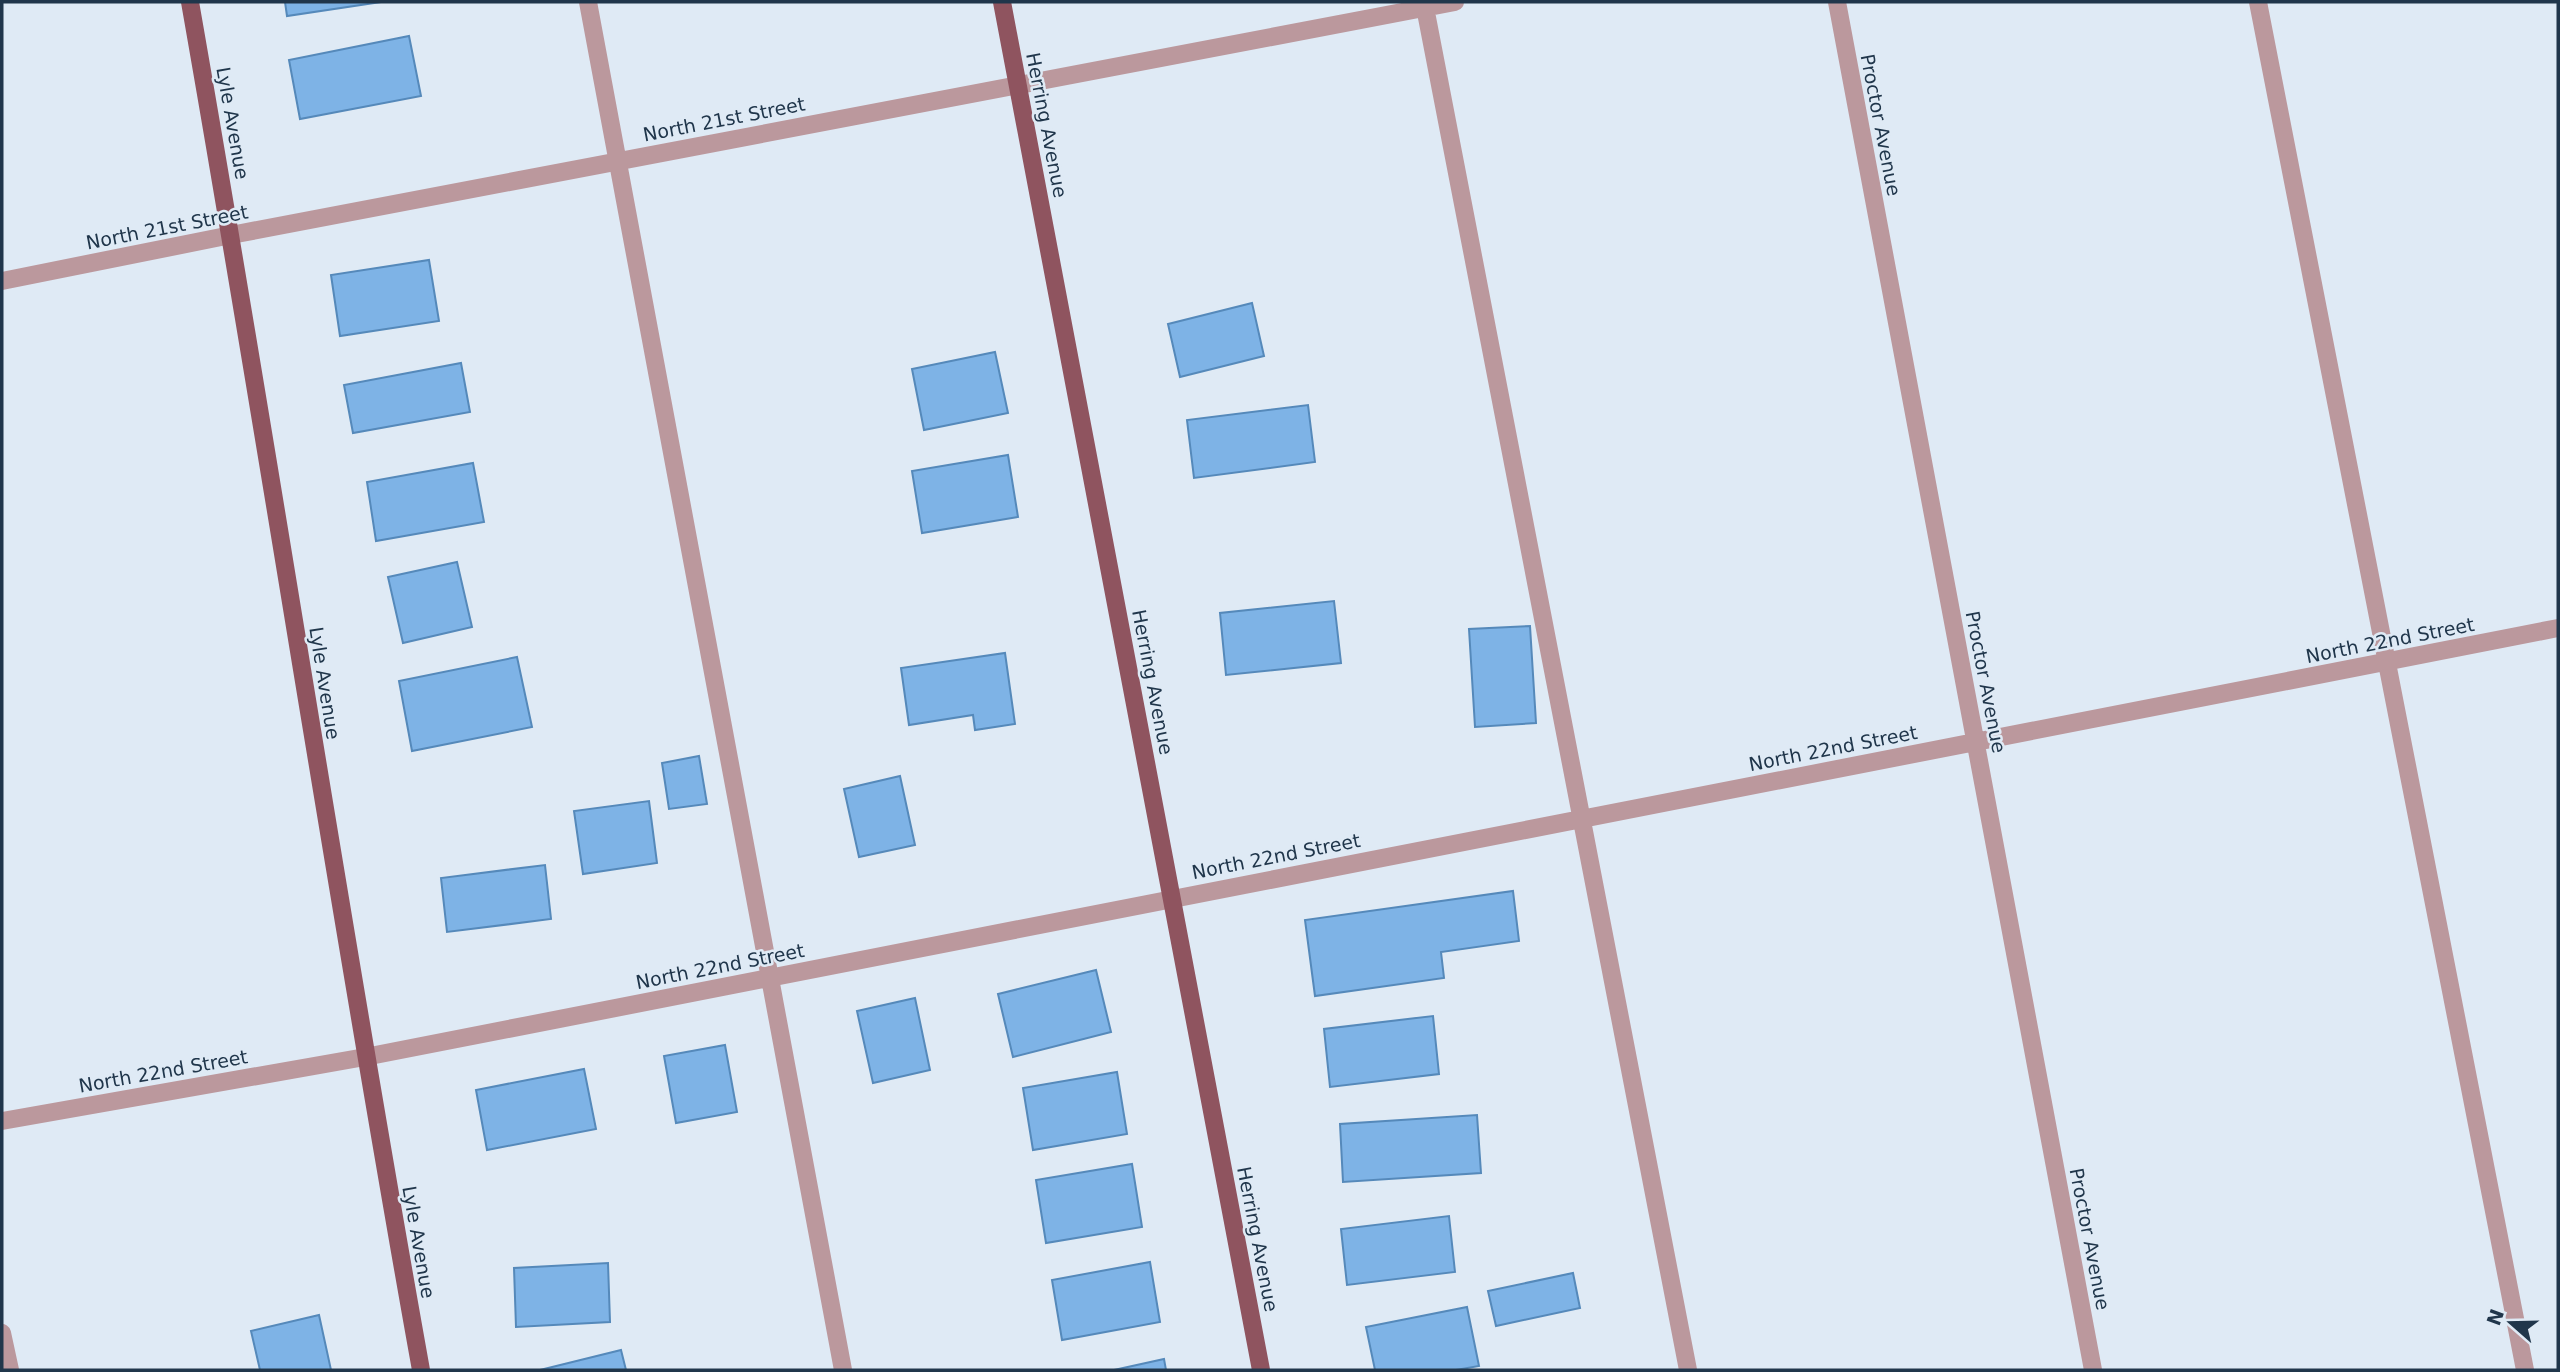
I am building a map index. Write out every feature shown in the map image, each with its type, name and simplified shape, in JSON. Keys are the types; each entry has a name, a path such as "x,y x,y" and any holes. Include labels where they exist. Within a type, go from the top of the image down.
{"main road":[{"name":"Lyle Avenue","path":"190,2 231,235 365,1057 421,1370"},
{"name":"Herring Avenue","path":"1002,2 1261,1370"}],"street":[{"path":"588,2 844,1370"},
{"name":"North 21st Street","path":"2,281 1425,5 1455,2"},
{"name":"Proctor Avenue","path":"1837,2 2093,1370"},
{"path":"2258,2 2525,1370"},
{"path":"1425,5 1688,1370"},
{"name":"North 22nd Street","path":"2,1121 365,1057 2558,628"},
{"path":"2,1333 10,1370"}],"building":[{"path":"285,2 381,2 287,16"},
{"path":"409,36 421,96 300,119 289,60"},
{"path":"429,260 439,321 340,336 331,275"},
{"path":"1252,303 1264,356 1180,377 1168,324"},
{"path":"995,352 1008,413 924,430 912,369"},
{"path":"461,363 470,412 353,433 344,385"},
{"path":"1308,405 1315,462 1194,478 1187,420"},
{"path":"1008,455 1018,517 922,533 912,471"},
{"path":"473,463 484,522 376,541 367,482"},
{"path":"457,562 472,627 403,643 388,577"},
{"path":"1334,601 1341,663 1226,675 1220,613"},
{"path":"1530,626 1536,723 1475,727 1469,629"},
{"path":"1005,653 1015,724 975,730 973,715 909,725 901,668"},
{"path":"517,657 532,727 412,751 399,681"},
{"path":"699,756 707,804 669,809 662,763"},
{"path":"900,776 915,845 859,857 844,789"},
{"path":"649,801 657,863 583,874 574,811"},
{"path":"545,865 551,919 447,932 441,878"},
{"path":"1513,891 1519,941 1441,952 1444,978 1315,996 1305,920"},
{"path":"1096,970 1111,1032 1013,1057 998,994"},
{"path":"915,998 930,1070 873,1083 857,1011"},
{"path":"1433,1016 1439,1074 1330,1087 1324,1029"},
{"path":"725,1045 737,1112 676,1123 664,1056"},
{"path":"584,1069 596,1129 487,1150 476,1090"},
{"path":"1117,1072 1127,1134 1033,1150 1023,1088"},
{"path":"1477,1115 1481,1173 1343,1182 1340,1124"},
{"path":"1132,1164 1142,1227 1046,1243 1036,1180"},
{"path":"1449,1216 1455,1272 1347,1285 1341,1229"},
{"path":"1150,1262 1160,1322 1062,1340 1052,1280"},
{"path":"608,1263 610,1322 516,1327 514,1268"},
{"path":"1573,1273 1580,1308 1496,1326 1488,1291"},
{"path":"1467,1307 1479,1366 1456,1370 1375,1370 1366,1327"},
{"path":"319,1315 331,1370 260,1370 251,1331"},
{"path":"621,1350 626,1370 540,1370"},
{"path":"1164,1359 1166,1370 1114,1370"}]}
